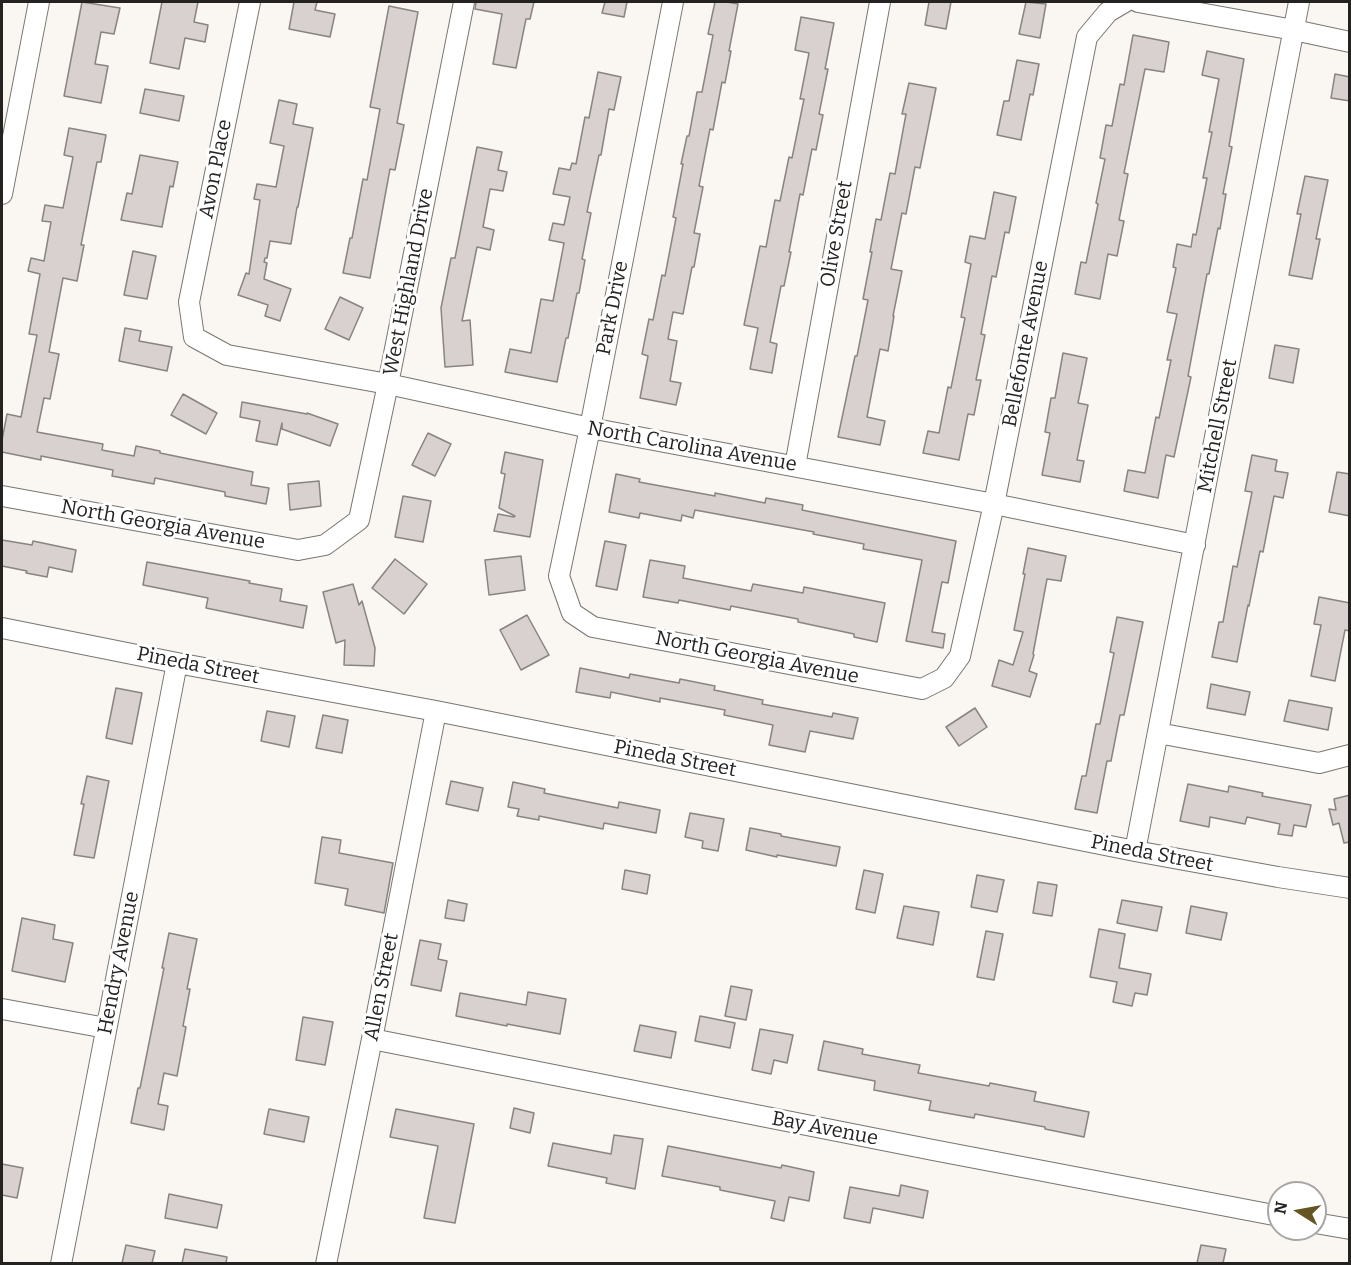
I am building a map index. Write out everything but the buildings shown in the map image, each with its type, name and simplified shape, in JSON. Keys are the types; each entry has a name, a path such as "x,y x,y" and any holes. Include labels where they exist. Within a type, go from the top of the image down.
{"street":[{"path":"2,194 39,2"},
{"name":"Avon Place","path":"194,337 189,302 250,2"},
{"name":"West Highland Drive","path":"325,545 359,520 464,2"},
{"name":"Park Drive","path":"572,613 559,576 673,2"},
{"name":"Olive Street","path":"795,466 880,2"},
{"name":"Bellefonte Avenue","path":"944,678 960,656 994,504 1087,37 1108,12 1125,2"},
{"path":"1138,2 1350,42"},
{"name":"Mitchell Street","path":"1135,851 1299,2"},
{"name":"North Carolina Avenue","path":"194,337 227,355 388,384 590,428 994,504 1195,545"},
{"name":"North Georgia Avenue","path":"2,496 298,550 325,545"},
{"name":"North Georgia Avenue","path":"572,613 593,627 922,689 944,678"},
{"name":"Pineda Street","path":"3,632 436,711 1135,851 1350,888"},
{"name":"Hendry Avenue","path":"61,1263 177,663"},
{"name":"Allen Street","path":"326,1263 436,711"},
{"path":"1158,733 1319,763 1350,755"},
{"path":"2,1009 106,1028"},
{"name":"Bay Avenue","path":"372,1039 1267,1214"},
{"path":"1327,1225 1350,1229"}]}
